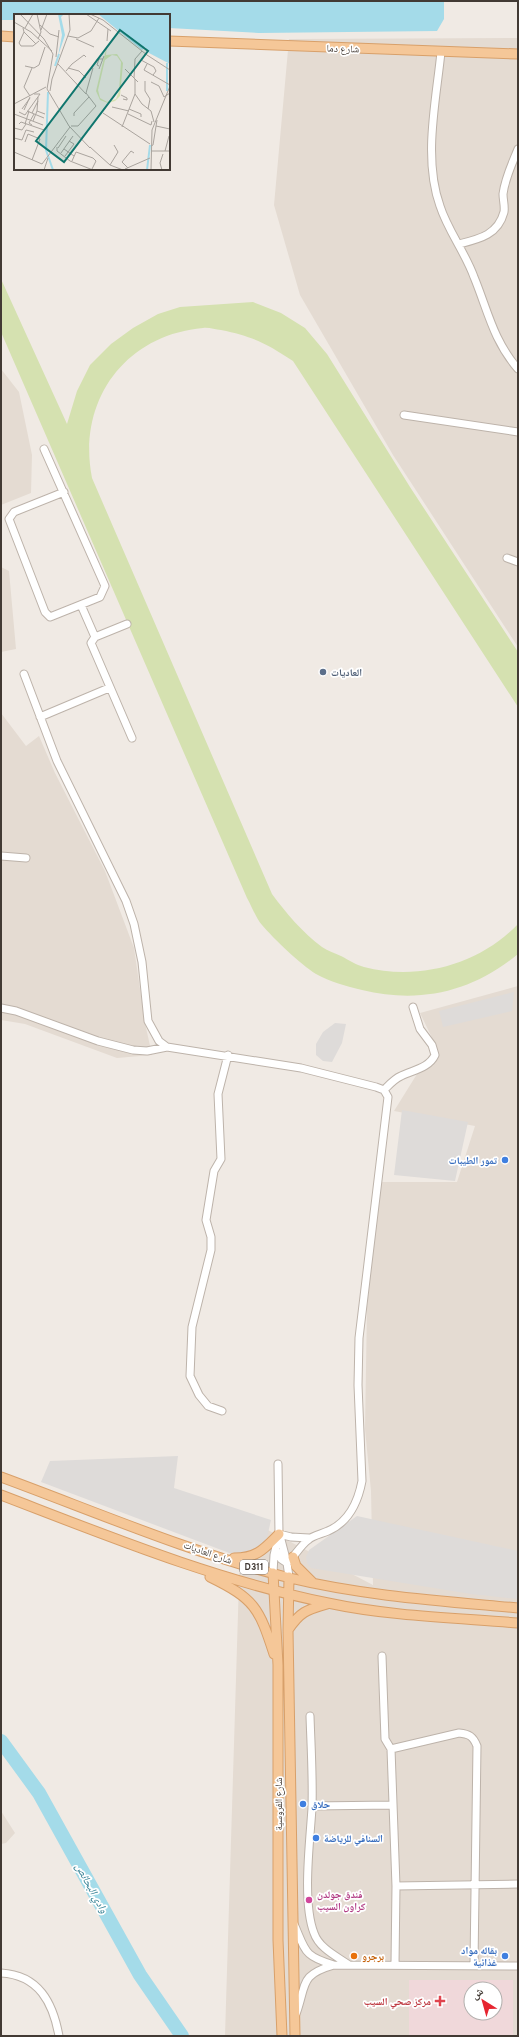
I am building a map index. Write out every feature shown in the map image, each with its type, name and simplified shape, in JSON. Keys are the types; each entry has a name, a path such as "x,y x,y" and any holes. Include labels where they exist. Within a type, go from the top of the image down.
{"main road":[{"path":"1,36 14,37"},
{"name":"شارع دما","path":"170,41 518,54"},
{"name":"شارع العاديات","path":"1,1477 225,1558 273,1573 313,1583 413,1598 518,1608"},
{"name":"شارع العاديات","path":"1,1495 191,1567 274,1591 330,1604 363,1609 518,1623"},
{"path":"225,1558 246,1558 254,1556 279,1534"},
{"path":"290,1560 313,1583"},
{"path":"191,1567 239,1593 252,1603 264,1625 278,1665"},
{"name":"شارع الفروسية","path":"273,1573 278,1665 278,1940 282,2033"},
{"name":"شارع الفروسية","path":"289,1577 288,1630 295,2033"},
{"path":"288,1630 297,1616 307,1610 330,1604"}],"street":[{"path":"441,52 432,147 432,167 439,205 446,223 469,263 499,342 518,369"},
{"path":"459,244 480,239 492,233 499,225 504,211 503,194 506,177 516,159 518,149"},
{"path":"404,415 518,432"},
{"path":"44,449 64,492 104,586 100,597 53,616 46,615 9,519 14,512 64,492"},
{"path":"507,558 518,562"},
{"path":"81,605 95,637"},
{"path":"127,624 95,637 91,643 109,688 132,738"},
{"path":"24,674 56,760 126,902 134,924 142,962 148,1021 159,1041 167,1047"},
{"path":"40,718 109,688"},
{"path":"1,856 26,858"},
{"path":"384,1090 400,1076 423,1067 433,1060 435,1055 432,1045 420,1029 413,1007"},
{"path":"1,1008 16,1011 98,1040 132,1050 147,1051 167,1047 228,1055 301,1068 384,1090"},
{"path":"222,1411 208,1406 199,1395 190,1376 192,1327 211,1250 211,1237 206,1220 214,1170 221,1159 218,1094 228,1055"},
{"path":"279,1534 291,1537 309,1538 330,1530 344,1520 355,1505 362,1481 358,1385 359,1338 389,1102 384,1090"},
{"path":"273,1573 279,1534 278,1464"},
{"path":"279,1534 290,1560 289,1577"},
{"path":"290,1560 309,1538"},
{"path":"276,1550 281,1559 290,1560"},
{"path":"382,1656 386,1739 391,1748 396,1886 395,1964"},
{"path":"310,1716 312,1806 309,1858 309,1916 314,1934 321,1945 349,1965"},
{"path":"391,1748 459,1733 468,1734 474,1738 477,1746 474,1964"},
{"path":"312,1806 393,1804"},
{"path":"396,1886 518,1884"},
{"path":"292,1920 308,1953 334,1965"},
{"path":"294,2018 302,1988 308,1978 314,1972 334,1965 474,1964 518,1966"},
{"path":"1,1973 15,1975 26,1980 44,1995 55,2015 59,2036"}],"shaded area":[{"path":"518,38 518,647 393,455 300,295 274,205 289,39"},
{"path":"1,369 19,392 32,455 31,493 1,505"},
{"path":"1,567 9,571 16,649 1,652"},
{"path":"1,713 26,746 39,736 55,773 105,871 134,948 145,1023 152,1055 117,1058 25,1024 1,1020"},
{"path":"518,986 518,2036 225,2036 241,1516 373,1585 371,1491 365,1429 367,1307 380,1182 457,1182 475,1126 394,1111 417,1074 438,1055 436,1046 420,1013"},
{"path":"514,992 512,1011 443,1027 439,1011"},
{"path":"335,1023 346,1024 342,1043 332,1062 323,1061 316,1055 316,1044 323,1032"},
{"path":"402,1110 468,1122 455,1181 394,1175"},
{"path":"178,1456 174,1488 271,1520 266,1542 248,1554 232,1554 41,1482 50,1461"},
{"path":"357,1516 518,1551 518,1599 471,1594 311,1568 307,1563 306,1557 309,1550"},
{"path":"1,1811 15,1833 6,1843 1,1844"},
{"name":"مركز صحي السيب","path":"409,1980 513,1980 513,2036 409,2036"}],"green space":[{"path":"1,279 67,424 77,391 90,365 111,344 133,328 158,314 180,307 253,302 281,313 305,328 327,354 410,487 518,652 518,707 293,361 267,345 242,335 221,330 203,328 175,333 150,344 129,358 112,377 100,399 92,423 89,450 92,478 272,894 295,922 324,948 355,964 385,971 405,972 447,966 485,950 518,924 518,954 482,978 464,986 444,992 404,996 383,994 344,985 316,974 288,951 260,922 247,898 1,332"}],"water":[{"path":"1,1 444,1 444,19 437,31 259,33 170,28 170,14 14,14 14,20 1,20"}],"waterway":[{"name":"وادي البحائص","path":"1,1741 39,1793 140,1975 182,2036"}],"place":[{"name":"العاديات","path":"323,672"},
{"name":"تمور الطيبات","path":"505,1160"},
{"name":"حلاق","path":"303,1804"},
{"name":"السنافي للرياضة","path":"316,1838"},
{"name":"فندق جولدن كراون السيب","path":"309,1900"},
{"name":"برجرو","path":"354,1956"},
{"name":"بقاله مواد غذائية","path":"505,1956"},
{"name":"مركز صحي السيب","path":"440,2001"}]}
